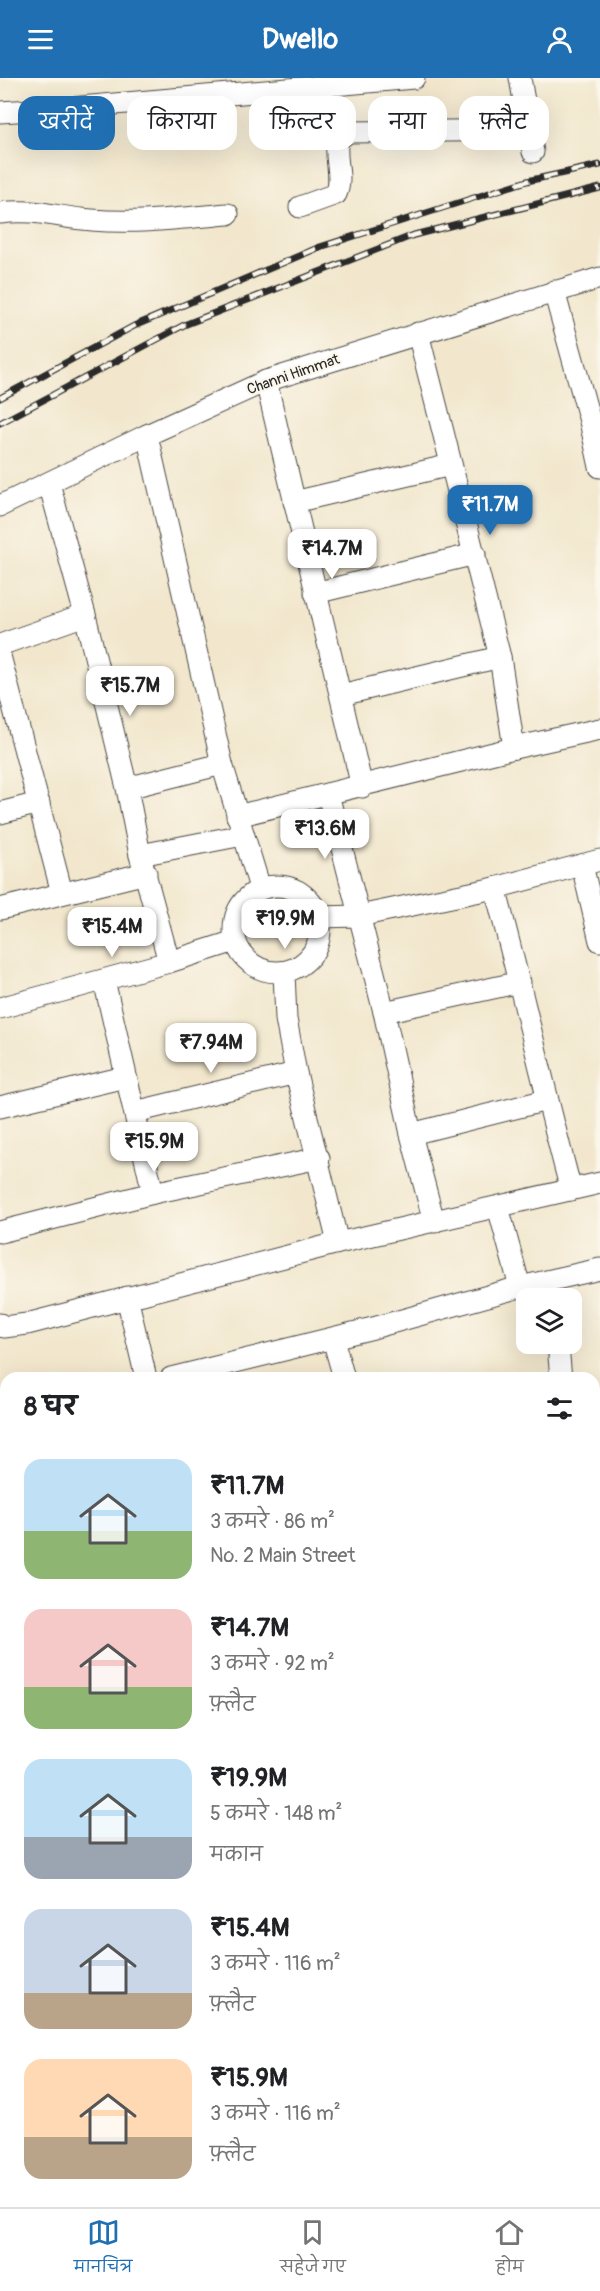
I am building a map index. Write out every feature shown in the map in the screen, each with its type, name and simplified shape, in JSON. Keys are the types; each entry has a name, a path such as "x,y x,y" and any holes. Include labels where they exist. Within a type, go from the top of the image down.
{"street":[{"path":"0,112 414,78"},
{"path":"520,78 523,96"},
{"path":"300,207 336,194 339,184 336,146 338,139 349,132 459,131"},
{"path":"0,213 27,210 92,220 118,221 228,214"},
{"name":"Channi Himmat","path":"0,506 266,381 600,278"},
{"path":"554,291 595,420 600,467"},
{"path":"418,333 501,657 514,748"},
{"path":"266,381 362,787"},
{"path":"147,435 222,764 260,888"},
{"path":"294,502 451,465"},
{"path":"50,483 85,615 143,864 169,962"},
{"path":"315,593 475,554"},
{"path":"0,645 85,615"},
{"path":"0,656 62,892"},
{"path":"341,694 501,657"},
{"path":"0,909 62,892 143,864 328,794 600,729"},
{"path":"127,788 222,764"},
{"path":"328,794 384,1012 411,1134 434,1222"},
{"path":"0,813 39,803"},
{"path":"319,917 359,916 495,888 591,863 600,940"},
{"path":"284,885 306,896 319,917 319,941 306,962 284,972 259,969 240,952 235,941 233,928 241,904 260,888 284,885"},
{"path":"495,888 571,1190"},
{"path":"0,1008 169,962 235,941"},
{"path":"284,972 286,1019 296,1073 319,1158 338,1243"},
{"path":"104,980 153,1193"},
{"path":"384,1012 520,982"},
{"path":"135,1112 296,1073"},
{"path":"0,1107 125,1077"},
{"path":"411,1134 547,1100"},
{"path":"0,1232 153,1193 319,1158"},
{"path":"0,1324 4,1327 27,1324 338,1243 600,1183"},
{"path":"498,1207 520,1287"},
{"path":"196,1372 333,1339 520,1287 600,1269"},
{"path":"127,1298 145,1372"},
{"path":"333,1339 342,1372"},
{"path":"559,1357 560,1372"}],"railway":[{"path":"0,398 134,326 320,247 527,181 600,165"},
{"path":"0,423 184,325 414,235 600,188"}]}
